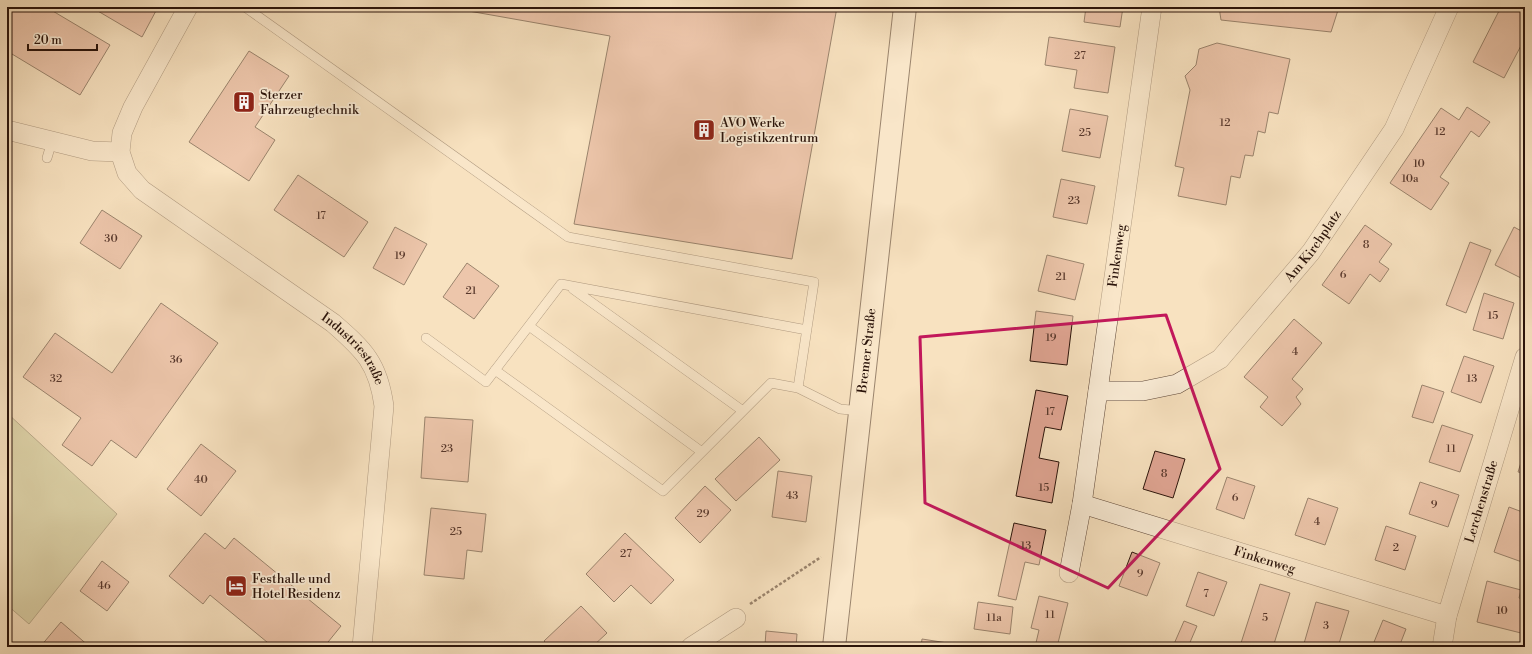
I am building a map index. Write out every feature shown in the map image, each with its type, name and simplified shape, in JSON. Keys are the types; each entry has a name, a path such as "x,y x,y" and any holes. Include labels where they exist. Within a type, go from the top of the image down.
{"street":[{"name":"Industriestraße","path":"188,7 133,107 122,133 120,152 127,173 142,190 333,323 357,344 372,364 381,384 384,406 362,647"},
{"name":"Bremer Straße","path":"834,647 905,7"},
{"name":"Finkenweg","path":"1069,572 1082,504 1152,7"},
{"name":"Am Kirchplatz","path":"1098,391 1143,391 1177,384 1220,359 1311,252 1394,129 1449,7"},
{"path":"7,130 50,149 120,152"},
{"name":"Lerchenstraße","path":"1442,647 1447,616 1525,357"},
{"name":"Finkenweg","path":"1082,504 1447,616"},
{"path":"691,647 736,618"}],"lane":[{"path":"245,7 568,237 814,282 798,388"},
{"path":"426,338 486,382 561,284 807,330"},
{"path":"571,287 743,411"},
{"path":"529,326 702,452"},
{"path":"495,370 663,491 771,383 798,388 840,409 861,411"}],"path":[{"path":"736,618 744,608 822,557 844,559"}],"highlighted area":[{"path":"1166,315 1220,469 1108,588 925,503 920,337"}],"green space":[{"path":"7,413 117,514 29,624 7,605"}],"building":[{"path":"7,7 46,7 110,45 80,95 7,51"},
{"path":"91,7 158,7 142,37"},
{"name":"AVO Werke Logistikzentrum","path":"446,7 837,7 792,259 574,224 610,36"},
{"path":"1086,7 1123,7 1120,27 1084,22"},
{"path":"1219,7 1339,7 1331,32 1221,20"},
{"path":"1501,7 1511,7 1525,14 1525,38 1504,78 1473,62"},
{"path":"1049,37 1115,47 1108,93 1074,88 1077,70 1045,65"},
{"path":"1217,43 1290,59 1278,114 1269,112 1265,133 1258,131 1253,156 1245,155 1240,178 1231,176 1226,205 1178,196 1184,168 1175,166 1190,90 1185,76 1196,65 1199,49"},
{"name":"Sterzer Fahrzeugtechnik","path":"249,51 289,76 255,127 275,140 249,181 189,142"},
{"path":"1467,107 1490,122 1479,137 1471,131 1440,177 1449,183 1431,210 1390,183 1441,108 1459,120"},
{"path":"1070,109 1108,116 1100,158 1062,151"},
{"path":"298,175 368,222 344,257 274,210"},
{"path":"1061,179 1095,186 1087,224 1053,217"},
{"path":"102,210 142,236 120,269 80,243"},
{"path":"1365,225 1392,244 1379,262 1389,269 1380,282 1370,274 1349,304 1322,285"},
{"path":"395,227 427,244 404,285 373,268"},
{"path":"1514,227 1525,233 1525,274 1523,279 1495,265"},
{"path":"1470,242 1491,250 1466,313 1446,305"},
{"path":"1047,255 1084,264 1075,300 1038,291"},
{"path":"467,263 499,286 474,319 443,297"},
{"path":"1484,293 1514,303 1503,339 1473,330"},
{"path":"161,303 218,343 136,458 111,440 92,466 62,445 81,418 23,377 55,333 112,373"},
{"path":"1036,311 1073,316 1067,365 1030,361"},
{"path":"1294,319 1322,343 1292,379 1303,389 1296,397 1301,404 1282,426 1260,407 1268,397 1244,377"},
{"path":"1464,356 1494,366 1481,403 1451,392"},
{"path":"1422,385 1444,392 1433,423 1412,417"},
{"path":"1036,390 1068,396 1061,430 1045,427 1039,458 1059,462 1052,503 1016,496"},
{"path":"425,417 473,420 468,482 421,478"},
{"path":"1442,425 1473,435 1460,472 1429,462"},
{"path":"759,437 780,460 736,501 715,479"},
{"path":"201,444 236,471 201,516 167,489"},
{"path":"1525,450 1525,473 1518,472"},
{"path":"1155,451 1185,459 1173,498 1143,489"},
{"path":"778,471 812,476 806,522 772,517"},
{"path":"1227,477 1255,486 1244,519 1216,509"},
{"path":"1420,482 1459,495 1448,527 1409,514"},
{"path":"705,486 731,510 700,543 675,518"},
{"path":"1308,498 1338,508 1325,545 1295,535"},
{"path":"1509,507 1525,513 1525,553 1522,562 1494,552"},
{"path":"431,508 486,514 482,552 467,550 464,579 424,575"},
{"path":"1014,523 1046,530 1039,565 1025,562 1016,600 998,596"},
{"path":"1386,526 1416,536 1405,570 1375,560"},
{"name":"Festhalle und Hotel Residenz","path":"205,533 225,549 234,538 341,626 324,647 273,647 210,595 203,604 169,576"},
{"path":"625,533 674,580 651,604 631,585 614,602 586,574"},
{"path":"1132,552 1160,563 1147,596 1119,586"},
{"path":"102,561 129,582 107,611 80,591"},
{"path":"1198,572 1227,582 1214,616 1186,606"},
{"path":"1487,581 1521,590 1519,598 1525,600 1525,634 1477,622"},
{"path":"1260,584 1290,593 1273,647 1254,647 1241,643"},
{"path":"1039,596 1068,603 1057,647 1035,647 1039,630 1031,628"},
{"path":"978,602 1013,607 1010,634 974,629"},
{"path":"1316,602 1349,611 1338,647 1303,647"},
{"path":"581,606 607,633 592,647 550,647 544,641"},
{"path":"1383,620 1406,629 1399,647 1372,647"},
{"path":"1184,621 1197,626 1188,647 1174,644"},
{"path":"61,622 90,647 40,647"},
{"path":"766,631 797,634 796,647 748,647 749,644 765,645"},
{"path":"922,639 954,644 954,647 921,647"}],"place":[{"name":"Sterzer Fahrzeugtechnik","path":"244,102"},
{"name":"AVO Werke Logistikzentrum","path":"704,130"},
{"name":"Festhalle und Hotel Residenz","path":"236,586"}]}
